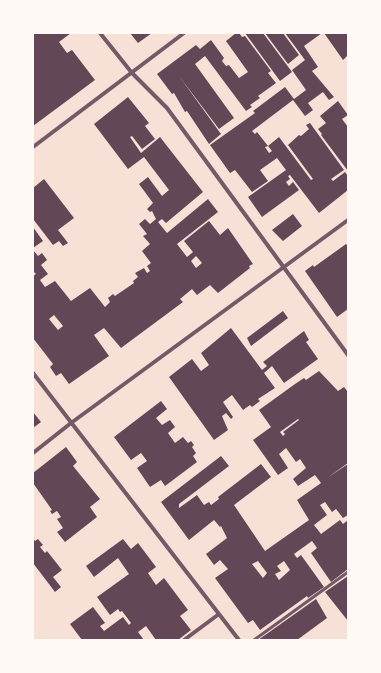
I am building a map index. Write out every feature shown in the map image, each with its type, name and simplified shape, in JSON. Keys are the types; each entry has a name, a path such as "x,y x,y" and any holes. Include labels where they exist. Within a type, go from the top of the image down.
{"street":[{"path":"100,33 132,73 171,113 348,355"},
{"path":"33,147 184,33"},
{"path":"33,453 71,423 348,220"},
{"path":"33,374 239,640"},
{"path":"184,640 219,614"}],"lane":[{"path":"254,640 348,572"}],"building":[{"path":"33,33 71,33 59,42 67,53 72,50 95,80 33,126"},
{"path":"130,33 152,33 138,43"},
{"path":"236,33 239,33 242,37 245,36 271,71 268,73 276,83 258,96 260,98 250,105 252,107 246,111 205,56 195,64 234,118 219,129 179,76 221,134 209,144 187,111 185,112 174,93 172,94 157,74 196,45 200,49 211,40 224,58 222,61 226,66 229,65 239,78 248,72 226,41"},
{"path":"245,33 263,33 292,72 280,81"},
{"path":"265,33 283,33 299,55 288,64"},
{"path":"285,33 322,33 304,46 318,67 312,71 334,97 329,100 323,92 308,103 313,110 305,116 293,100 252,131 255,134 257,132 268,146 279,137 311,180 313,179 288,145 299,135 301,136 309,129 306,125 310,123 344,170 331,179 333,181 345,172 348,176 348,190 319,213 290,175 288,176 290,179 286,182 289,186 293,182 299,190 262,217 248,197 286,170 277,158 260,170 268,181 252,192 235,170 230,173 210,145 255,113 253,111 285,87 294,99 306,90 292,70 305,60","holes":["268,146 272,151 269,153 265,147"]},
{"path":"324,33 347,33 348,55 343,60"},
{"path":"128,97 149,123 145,126 155,139 142,149 132,136 130,137 141,153 160,137 203,192 166,223 162,219 158,222 167,233 208,199 218,212 177,244 187,257 193,252 184,241 209,221 220,235 228,228 253,264 218,293 210,285 197,295 192,289 180,299 183,302 121,348 104,328 94,335 109,356 69,384 61,373 56,376 50,367 53,364 33,338 33,276 36,274 33,271 33,250 38,256 42,253 47,260 41,265 48,274 40,280 45,287 55,281 71,301 90,288 105,307 110,302 108,298 113,294 115,296 134,283 133,281 138,277 135,273 144,268 147,273 150,271 147,266 151,263 142,251 150,244 143,236 147,234 139,224 145,219 150,224 156,219 152,211 150,212 147,209 153,203 139,184 148,177 162,196 169,190 144,157 128,169 94,124","holes":["196,256 202,263 196,268 191,261","54,315 63,326 58,330 49,319"]},
{"path":"338,101 348,115 342,119 348,127 348,171 318,129 326,123 320,116"},
{"path":"44,179 74,218 58,230 68,243 63,246 59,241 53,245 33,219 33,188"},
{"path":"293,214 302,226 283,241 272,230"},
{"path":"33,227 43,241 33,248"},
{"path":"346,244 348,246 348,309 337,317 305,271 313,265 314,267"},
{"path":"283,311 288,318 251,346 247,338"},
{"path":"231,328 262,370 267,366 263,362 304,331 309,340 306,342 318,359 284,383 272,366 264,373 275,388 258,399 260,401 252,407 250,405 243,410 232,395 223,402 233,417 231,419 226,413 222,416 228,430 214,440 169,377 192,359 201,371 209,365 201,353"},
{"path":"319,371 338,391 344,387 348,392 348,463 327,478 348,464 348,515 343,518 336,509 332,512 325,502 320,505 327,515 314,525 321,534 340,520 343,524 348,520 348,569 331,582 311,553 317,548 312,541 294,554 297,558 301,555 324,587 308,598 307,596 260,630 253,620 248,623 215,578 228,569 220,560 214,565 206,554 227,538 221,526 220,527 214,520 189,540 161,502 221,456 229,466 179,504 179,508 197,495 204,505 209,502 211,505 219,499 218,497 261,464 271,477 234,505 265,551 309,520 297,500 321,483 315,475 298,486 293,479 306,468 300,459 296,462 286,448 279,454 288,468 278,475 253,440 271,427 259,410 304,378 306,380","holes":["298,419 299,420 283,432 285,434 283,436 280,432","258,561 267,573 263,578 252,564","284,561 290,570 279,580 275,574 281,571 277,566"]},
{"path":"161,401 167,409 156,418 162,425 170,420 175,427 168,433 175,443 183,437 188,443 191,441 194,445 192,447 196,453 193,456 197,462 165,486 161,480 150,487 137,468 147,461 141,453 131,460 114,437"},
{"path":"33,412 41,422 33,428"},
{"path":"66,447 77,462 73,466 100,499 90,507 97,517 65,542 57,532 63,528 57,519 61,517 57,511 52,514 50,511 52,510 33,483 33,473"},
{"path":"33,538 35,541 38,539 43,545 40,547 45,553 47,551 62,570 53,577 61,587 55,592 33,563"},
{"path":"123,539 131,549 138,543 156,567 148,573 156,585 164,578 188,610 180,616 191,630 178,640 156,640 146,626 138,632 144,640 82,640 70,624 93,607 105,623 100,626 104,631 123,617 129,625 131,623 122,611 120,612 118,609 110,615 97,597 129,574 118,558 94,577 86,566"},
{"path":"348,576 348,621 325,592"},
{"path":"316,599 327,618 297,640 258,640"}]}
